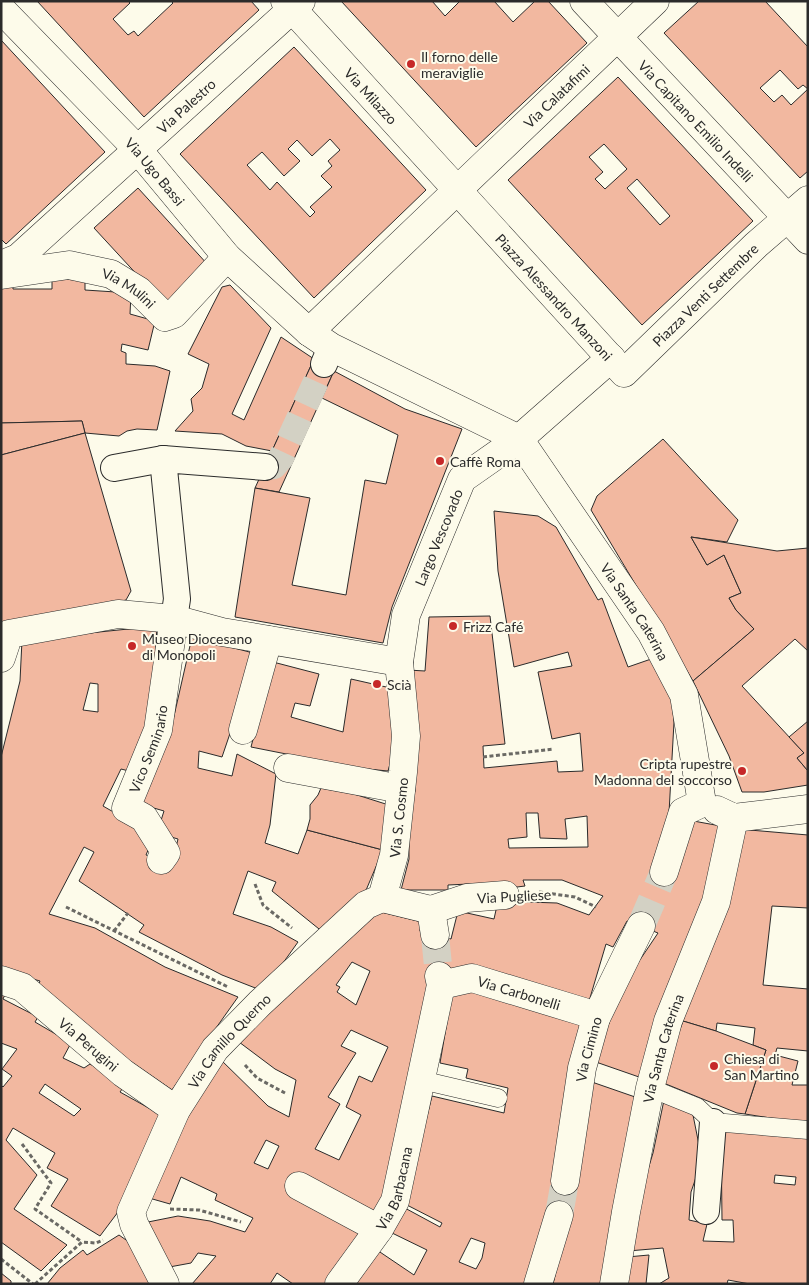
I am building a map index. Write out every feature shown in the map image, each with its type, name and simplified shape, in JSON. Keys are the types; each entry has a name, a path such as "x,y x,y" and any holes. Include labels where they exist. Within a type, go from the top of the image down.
{"street":[{"name":"Via Capitano Emilio Indelli","path":"584,1 808,240"},
{"name":"Via Calatafimi","path":"458,188 655,1"},
{"name":"Via Palestro","path":"1,265 18,258 138,150 293,4"},
{"name":"Via Milazzo","path":"293,4 458,188"},
{"name":"Via Ugo Bassi","path":"1,9 138,150 227,257 309,332"},
{"path":"458,188 309,332 328,356 518,440"},
{"name":"Piazza Alessandro Manzoni","path":"458,188 617,365 518,440"},
{"name":"Piazza Venti Settembre","path":"617,365 808,200"},
{"name":"Via Mulini","path":"1,275 69,265 111,274 139,291 164,317 174,314 227,257"},
{"name":"Largo Vescovado","path":"398,662 406,615 462,479 518,440"},
{"name":"Via Santa Caterina","path":"518,440 651,632 684,695 702,802"},
{"path":"114,468 164,459 265,467"},
{"path":"164,459 177,599 174,619"},
{"path":"1,659 8,634 118,614 174,619 222,632 398,662"},
{"name":"Vico Seminario","path":"161,860 166,853 144,818 126,808 158,730 174,619"},
{"path":"243,730 268,640"},
{"name":"Via S. Cosmo","path":"382,898 394,855 406,736 398,662"},
{"path":"288,768 401,789"},
{"path":"664,872 682,812 702,802 734,818 808,809"},
{"name":"Via Santa Caterina","path":"614,1284 650,1088 668,1021 716,902 734,818"},
{"name":"Via Pugliese","path":"382,898 433,922 466,898 505,895"},
{"name":"Via Camillo Querno","path":"134,1224 130,1212 176,1110 215,1049 318,948 366,905 382,898"},
{"name":"Via Cimino","path":"565,1181 582,1068 596,1018 641,926"},
{"name":"Via Carbonelli","path":"440,980 472,978 584,1012 596,1018"},
{"name":"Via Perugini","path":"1,980 22,988 123,1073 176,1110"},
{"name":"Via Barbacana","path":"339,1284 379,1228 394,1201 421,1080 440,980"},
{"path":"706,1211 713,1122"},
{"path":"299,1186 379,1228"},
{"path":"538,1284 559,1215"},
{"path":"134,1224 165,1284"}],"lane":[{"path":"421,1080 498,1098"},
{"path":"650,1088 697,1107 713,1122 808,1130"}],"path":[{"path":"483,757 554,748"},
{"path":"256,884 262,905 318,948"},
{"name":"Via Pugliese","path":"505,895 547,892 575,897 596,907"},
{"path":"66,907 260,1003"},
{"path":"114,931 128,913"},
{"path":"244,1065 257,1078 285,1093"},
{"path":"22,1144 51,1183 35,1209 82,1242 96,1243 134,1224 145,1212 178,1208 206,1211 241,1222"},
{"path":"1,1259 34,1284 82,1242"}],"building":[{"path":"37,1 128,1 130,3 113,19 128,35 134,31 138,36 173,3 171,1 251,1 259,10 144,117"},
{"path":"341,1 432,1 445,16 460,1 494,1 513,22 535,1 548,1 587,43 476,147"},
{"path":"699,1 765,1 808,47 808,89 808,171 800,178 664,33","holes":["780,70 798,89 803,85 808,89 791,105 782,95 774,102 760,88"]},
{"path":"1,40 105,152 6,244 1,239"},
{"path":"294,47 426,190 314,298 180,154","holes":["330,139 340,150 328,161 332,166 321,176 332,187 310,207 315,212 310,217 277,182 270,190 247,165 262,152 284,176 300,161 288,149 297,140 312,156"]},
{"path":"618,77 753,221 642,325 508,180","holes":["604,144 627,169 605,189 595,179 603,172 589,157","637,179 670,216 660,225 627,188"]},
{"path":"138,188 209,266 166,306 94,228"},
{"path":"52,279 85,280 85,290 131,293 130,314 155,321 148,350 122,344 121,351 126,353 126,364 155,366 170,371 157,430 137,429 127,431 119,436 85,433 82,421 1,423 1,284 13,283 13,289 52,289"},
{"path":"230,285 271,328 232,414 244,420 281,337 314,359 272,451 246,446 222,434 175,431 193,411 191,399 202,388 209,364 188,354 222,287"},
{"path":"314,359 334,371 279,492 255,488"},
{"path":"334,371 405,409 462,429 392,607 383,643 235,617 255,488 310,498 292,585 346,595 365,480 386,484 398,435 322,398"},
{"path":"82,421 85,433 1,455 1,423"},
{"path":"85,433 131,591 126,600 1,627 1,455"},
{"path":"663,439 738,520 727,542 691,537 707,565 724,555 741,593 729,598 736,610 754,629 693,681 591,510 597,496"},
{"path":"494,511 538,516 556,527 598,600 602,598 628,667 654,658 672,698 674,722 669,813 688,820 726,827 711,892 639,1077 593,1061 619,991 658,933 627,921 613,947 606,944 587,1008 457,971 390,1187 368,1229 329,1284 293,1284 277,1273 270,1284 192,1284 216,1256 198,1253 191,1263 164,1268 148,1222 178,1216 210,1221 245,1232 253,1218 215,1200 217,1194 181,1177 170,1204 142,1196 219,1058 268,1106 289,1117 296,1080 275,1069 239,1042 369,909 422,922 420,931 451,939 458,911 494,919 498,901 557,903 589,915 603,896 562,880 523,880 525,886 509,888 469,884 448,885 448,890 401,890 409,859 408,670 425,671 429,617 490,616 505,744 483,746 484,768 557,761 558,772 583,771 580,733 552,739 538,672 572,666 568,652 514,667 498,571","holes":["526,813 538,813 540,838 567,839 565,819 587,816 588,847 509,848 508,839 527,837","352,962 370,971 356,1005 337,992 340,987 336,985","351,1030 388,1047 372,1082 359,1076 346,1107 361,1115 339,1160 315,1149 340,1104 328,1097 356,1053 341,1046","266,1140 279,1146 268,1169 254,1163"]},
{"path":"691,537 777,551 808,548 808,651 795,639 742,686 804,753 797,758 808,771 808,785 764,792 742,792 729,756 693,681 754,629 736,610 729,598 741,593 724,555 707,565"},
{"path":"157,626 151,727 129,771 121,769 103,806 129,821 151,843 146,855 172,864 178,839 157,833 164,811 140,804 174,716 192,637 257,654 222,757 199,751 198,768 232,776 237,754 276,774 270,825 265,843 298,854 307,830 383,850 364,895 324,933 272,891 276,882 248,871 233,914 271,927 298,942 263,991 222,975 139,932 144,925 79,881 94,852 84,847 49,914 95,928 165,967 238,997 172,1090 95,1037 38,986 40,981 1,970 1,757 20,681 22,640","holes":["90,683 98,684 98,712 83,710"]},
{"path":"273,662 319,674 310,706 295,703 291,717 343,732 351,679 395,689 398,736 388,771 357,768 251,747"},
{"path":"808,721 808,771 797,758 804,753 789,737"},
{"path":"321,788 354,794 392,806 383,850 307,830 310,819 310,805"},
{"path":"738,829 808,835 808,908 772,906 763,985 808,989 808,1051 777,1048 775,1055 798,1061 792,1085 808,1085 808,1121 783,1120 745,1114 766,1050 753,1045 755,1028 717,1023 716,1031 683,1021"},
{"path":"453,987 581,1021 589,1081 638,1098 605,1284 553,1284 569,1217 524,1284 353,1284 374,1248 414,1275 427,1250 390,1232 403,1207 440,1227 442,1223 405,1204 432,1096 504,1113 508,1088 466,1078 468,1069 440,1063","holes":["471,1238 485,1243 482,1258 476,1269 459,1262"]},
{"path":"1,988 7,990 3,999 38,1017 35,1022 71,1043 63,1058 84,1068 90,1064 125,1085 120,1092 163,1116 124,1204 100,1236 51,1206 68,1179 47,1168 55,1153 13,1128 6,1140 37,1175 14,1209 67,1245 41,1271 1,1242 1,1085 3,1087 12,1076 2,1069 17,1049 1,1043","holes":["45,1084 81,1109 74,1116 39,1093"]},
{"name":"Chiesa di San Martino","path":"683,1021 766,1050 745,1114 737,1113 661,1082"},
{"path":"664,1100 692,1110 702,1160 691,1192 689,1220 707,1224 703,1241 734,1242 733,1220 722,1220 721,1130 808,1135 808,1284 750,1284 728,1280 727,1284 659,1284 669,1278 663,1248 628,1251 635,1212 653,1153","holes":["775,1175 796,1177 795,1185 774,1183"]},
{"path":"119,1235 136,1247 158,1284 47,1284 60,1268 83,1250 87,1255"},
{"path":"649,1255 646,1284 625,1284 627,1257"},
{"path":"1,1273 11,1281 11,1284 1,1284"}],"tunnel":[{"path":"265,467 274,466 281,458 324,364"},
{"path":"641,926 664,872"},
{"path":"435,935 439,976"},
{"path":"559,1215 565,1181"}],"place":[{"name":"Il forno delle meraviglie","path":"411,64"},
{"name":"Caffè Roma","path":"440,461"},
{"name":"Frizz Café","path":"453,626"},
{"name":"Museo Diocesano di Monopoli","path":"132,646"},
{"name":"Scià","path":"377,684"},
{"name":"Cripta rupestre Madonna del soccorso","path":"742,771"},
{"name":"Chiesa di San Martino","path":"714,1066"}]}
